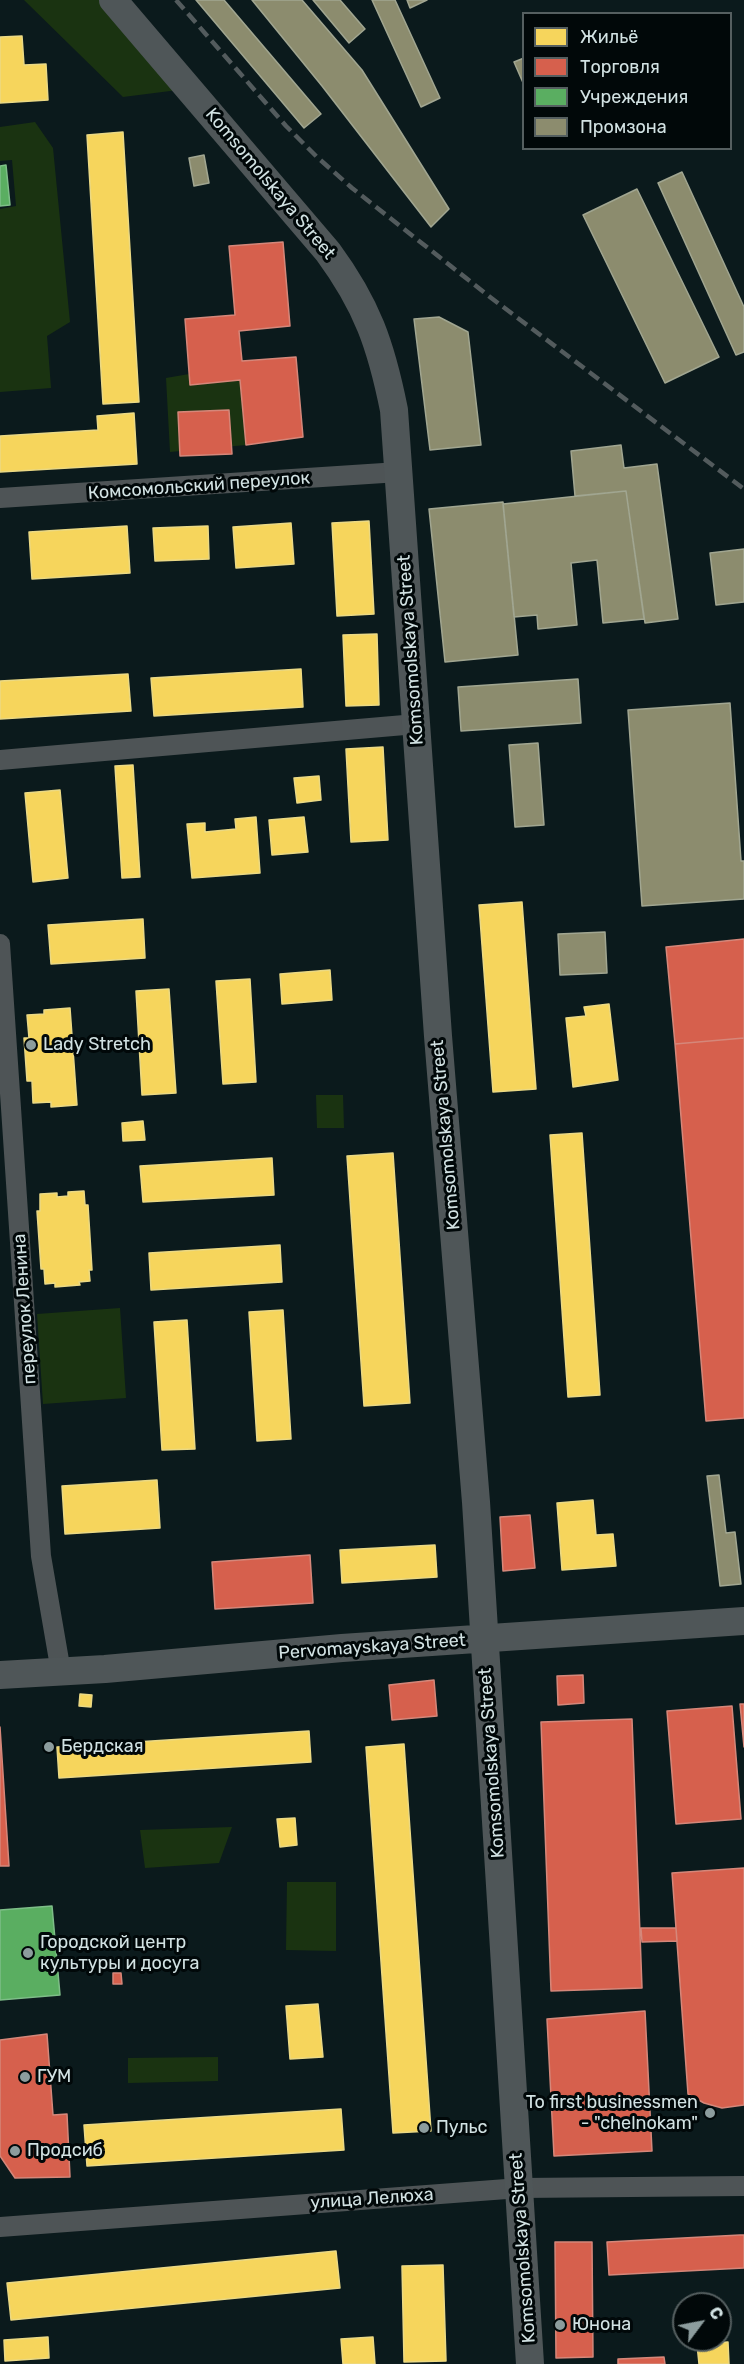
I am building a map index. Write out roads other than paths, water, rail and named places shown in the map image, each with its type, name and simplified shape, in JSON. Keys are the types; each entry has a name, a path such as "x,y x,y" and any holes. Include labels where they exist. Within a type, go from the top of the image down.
{"street":[{"name":"Komsomolskaya Street","path":"113,0 328,252 353,287 380,348 394,410 439,1046 476,1502 530,2364"},
{"name":"Комсомольский переулок","path":"0,498 399,472"},
{"path":"0,760 416,724"},
{"name":"переулок Ленина","path":"0,944 41,1556 61,1672"},
{"name":"Pervomayskaya Street","path":"0,1675 744,1621"},
{"name":"улица Лелюха","path":"0,2227 520,2188 744,2186"}],"railway":[{"path":"176,0 286,126 352,188 490,297 744,489"}],"place":[{"name":"Lady Stretch","path":"31,1045"},
{"name":"Бердская","path":"49,1747"},
{"name":"Городской центр культуры и досуга","path":"28,1953"},
{"name":"ГУМ","path":"25,2077"},
{"name":"To first businessmen - \"chelnokam\"","path":"710,2113"},
{"name":"Пульс","path":"424,2128"},
{"name":"Продсиб","path":"15,2151"},
{"name":"Юнона","path":"560,2325"}]}
